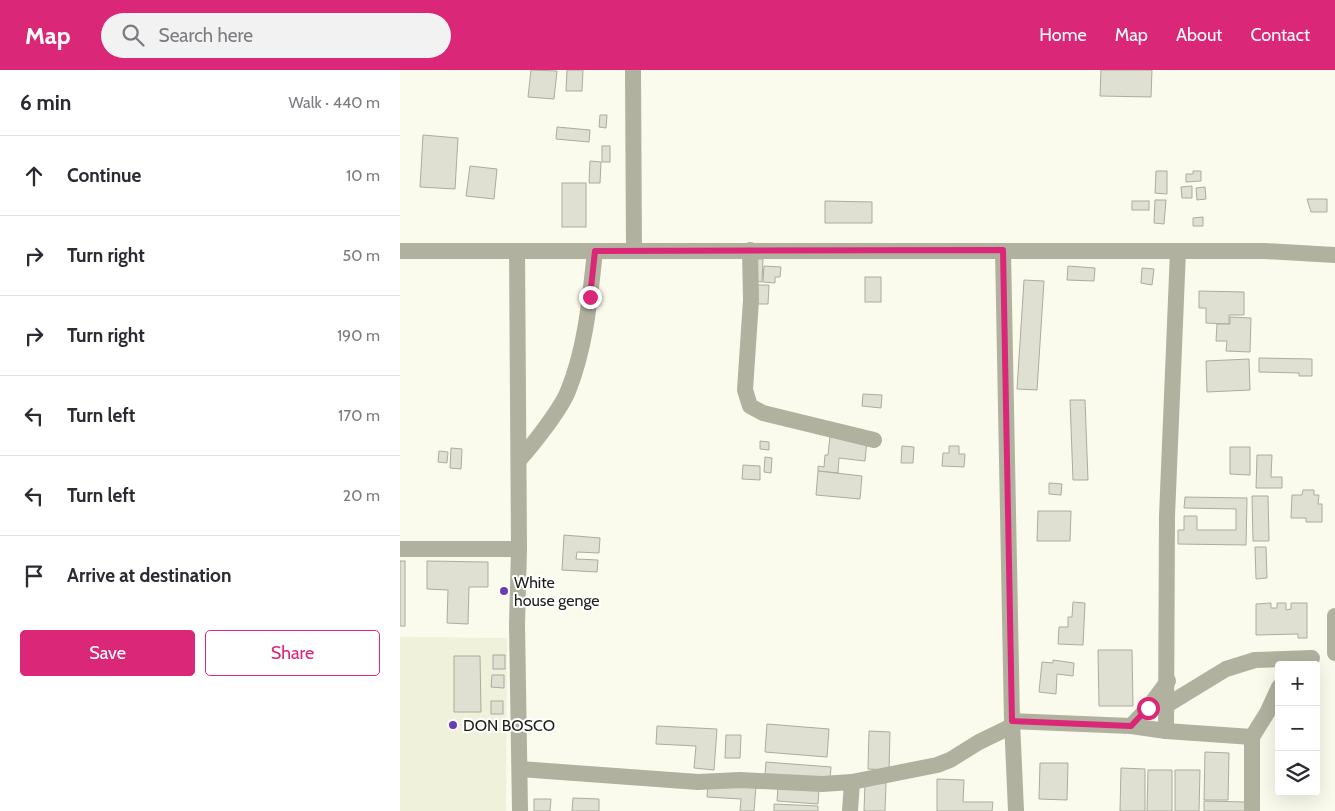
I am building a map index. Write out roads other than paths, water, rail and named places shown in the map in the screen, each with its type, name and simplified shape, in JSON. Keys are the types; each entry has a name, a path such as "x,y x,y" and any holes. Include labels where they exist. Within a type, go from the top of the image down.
{"street":[{"path":"633,70 634,250"},
{"path":"750,250 751,300 745,390 750,406 763,414 874,440"},
{"path":"1003,250 1012,723 1016,811"},
{"path":"400,251 1264,251 1335,255"},
{"path":"517,251 519,460 517,624 520,811"},
{"path":"519,460 554,414 568,392 580,350 590,297 595,251"},
{"path":"1166,731 1168,681 1167,516 1178,251"},
{"path":"400,549 519,549"},
{"path":"1167,705 1226,670 1255,660 1307,661 1335,653 1335,616"},
{"path":"1131,726 1148,708 1168,681"},
{"path":"1252,811 1252,737 1275,696"},
{"path":"520,769 698,782 740,780 822,784 852,782 937,765 950,760 1012,723 1131,726 1166,731 1252,737"},
{"path":"850,811 852,782"}],"place":[{"name":"White house genge","path":"504,591"},
{"name":"DON BOSCO","path":"453,725"}]}
